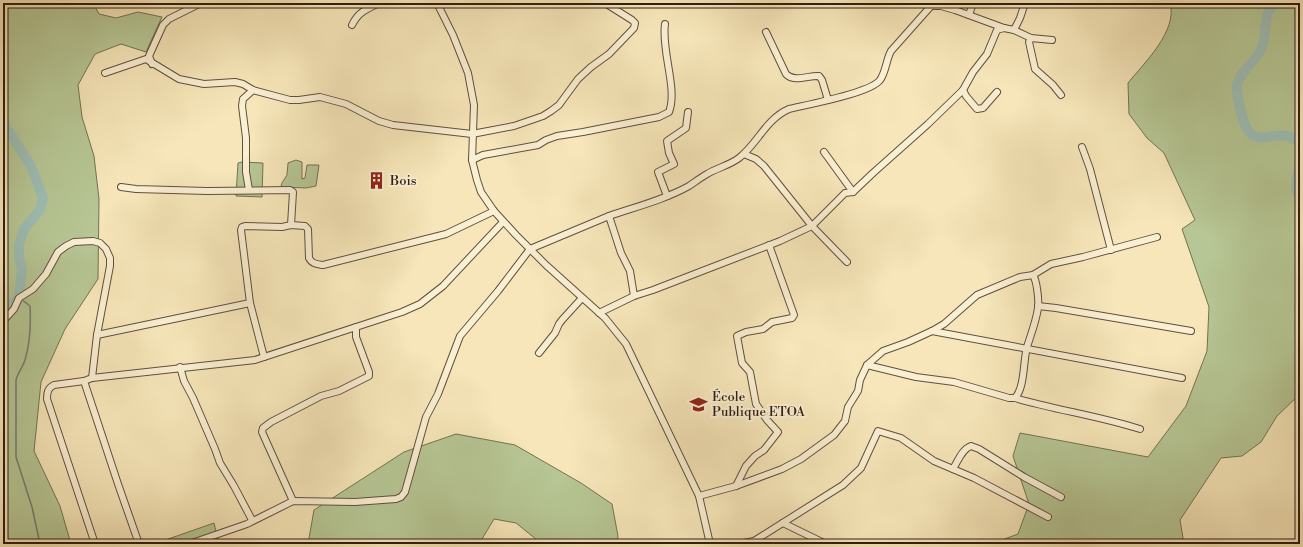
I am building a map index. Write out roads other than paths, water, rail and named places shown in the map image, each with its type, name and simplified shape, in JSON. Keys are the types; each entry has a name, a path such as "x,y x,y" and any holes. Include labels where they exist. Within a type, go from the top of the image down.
{"street":[{"path":"152,64 150,56 163,25 169,19 201,3"},
{"path":"352,25 356,16 379,3"},
{"path":"437,3 453,35 468,73 474,105 472,160 476,180 481,192 503,222 599,313 614,328 626,344 699,496 710,544"},
{"path":"105,74 146,59 179,79 204,84 235,82 243,84 253,90 290,100 320,97 346,104 378,122 472,134 521,124 543,116 559,105 578,79 591,66 609,54 634,28 635,23 632,20 605,3"},
{"path":"969,15 973,3"},
{"path":"1014,30 1020,18 1024,3"},
{"path":"189,544 241,526 293,501 355,502 396,499 401,497 405,492 426,417 438,394 460,336 498,291 530,249 609,216 667,196 688,186 705,175 733,162 744,154 780,112 864,90 881,80 887,58 891,51 931,6 935,4 1004,28 1014,30 1030,38 1052,40"},
{"path":"472,160 483,155 538,145 557,136 659,117 669,112 672,106 663,34 665,24"},
{"path":"599,313 634,296 769,245 812,226 846,193 853,192 963,90 973,72 987,54 997,30 1004,28"},
{"path":"766,32 786,74 789,77 795,78 819,76 822,80 828,100"},
{"path":"1030,38 1029,42 1035,68 1061,95"},
{"path":"248,190 246,172 246,138 242,106 243,99 253,90"},
{"path":"963,90 968,100 977,109 983,108 996,92"},
{"path":"667,196 658,172 674,164 669,153 667,141 686,128 688,112"},
{"path":"1082,147 1090,169 1111,250"},
{"path":"824,152 853,192"},
{"path":"744,154 756,159 764,166 812,226 847,262"},
{"path":"121,188 290,190 293,192 292,225"},
{"path":"264,357 250,304 242,227 282,227 292,225 307,228 309,258 311,262 323,265 446,234 494,211"},
{"path":"609,216 621,253 630,271 634,296"},
{"path":"95,544 47,399 50,386 84,381 92,378 180,367 230,363 264,357 356,328 382,317 402,312 426,300 448,281 472,253 503,222"},
{"path":"699,496 736,486 782,469 800,459 834,436 845,421 848,407 858,391 860,380 867,365 883,351 908,342 944,324 977,295 1020,277 1033,275 1052,264 1111,250 1158,236"},
{"path":"3,320 14,309 19,298 33,289 46,274 58,252 74,242 93,240 100,243 106,249 110,258 110,266 97,335 92,378"},
{"path":"736,486 746,466 755,456 764,450 778,432 766,420 756,404 750,372 742,363 737,336 746,332 763,329 772,322 792,318 794,315 769,245"},
{"path":"1015,398 1018,394 1020,386 1027,348 1035,323 1038,306 1038,287 1033,275"},
{"path":"540,353 555,334 562,320 582,298"},
{"path":"97,335 250,304"},
{"path":"1038,306 1191,331"},
{"path":"293,501 262,432 271,422 321,396 338,391 369,376 369,372 356,337 356,328"},
{"path":"932,331 1182,378"},
{"path":"867,365 916,376 954,382 1009,398 1015,398 1043,406 1083,414 1140,429"},
{"path":"180,367 184,381 194,398 216,449 220,463 252,520"},
{"path":"84,381 139,544"},
{"path":"738,544 756,542 803,509 843,485 861,468 878,430 901,438 934,461 974,478 1048,517"},
{"path":"953,469 968,447 971,446 1061,497"},
{"path":"783,523 826,544"}],"waterway":[{"path":"1278,3 1269,10 1262,47 1258,55 1238,80 1237,94 1244,123 1251,134 1264,138 1285,136 1293,138 1300,144"},
{"path":"3,118 6,127 31,166 43,198 40,210 24,229 19,245 19,257 22,269 19,298 3,313"},
{"path":"1300,165 1296,185 1296,189 1300,196"},
{"path":"21,299 30,306 30,327 25,360 16,380 16,457 32,507 40,544"}],"place":[{"name":"Bois","path":"377,181"},
{"name":"École Publique ETOA","path":"699,404"}]}
